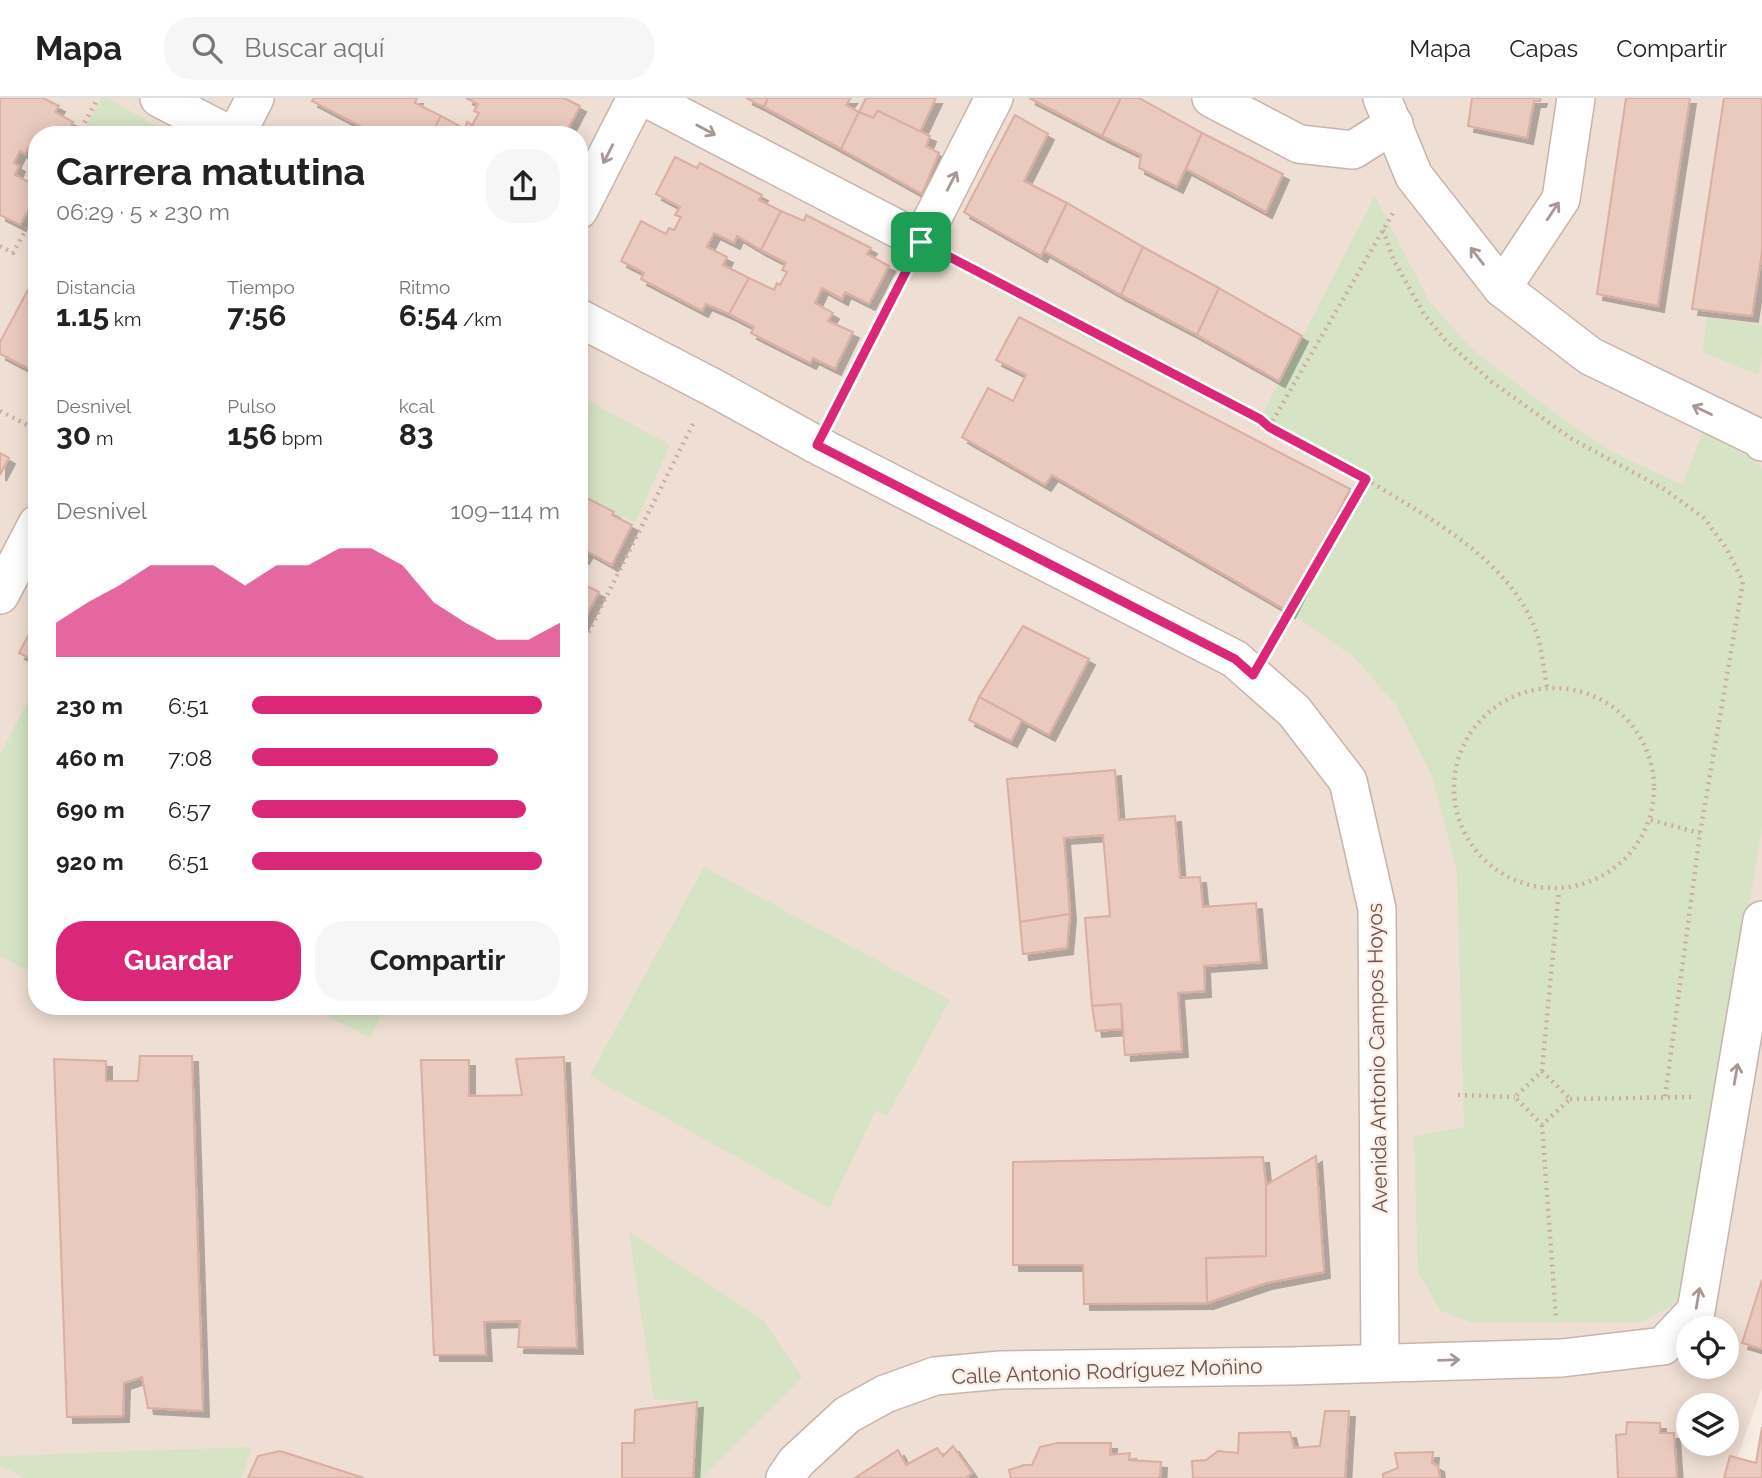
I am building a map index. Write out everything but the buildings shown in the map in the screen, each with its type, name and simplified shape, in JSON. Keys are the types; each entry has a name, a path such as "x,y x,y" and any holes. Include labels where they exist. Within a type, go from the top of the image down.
{"street":[{"path":"159,98 213,126"},
{"path":"241,126 255,98"},
{"path":"588,192 636,98"},
{"path":"646,98 921,242 995,98"},
{"path":"1211,98 1299,145 1353,150 1388,111 1414,176 1502,288 1590,356 1761,436"},
{"path":"1502,288 1561,200 1576,98"},
{"name":"Avenida Antonio Campos Hoyos","path":"588,323 817,445 1235,659 1294,711 1348,780 1377,909 1380,1363"},
{"path":"0,595 28,541"},
{"name":"Calle Antonio Rodríguez Moñino","path":"785,1478 796,1462 848,1415 885,1394 935,1376 1001,1370 1292,1366 1562,1358 1663,1346 1696,1311 1762,920"}],"path":[{"path":"83,126 98,98"},
{"path":"1269,427 1414,176"},
{"path":"0,246 13,253 28,226"},
{"path":"1382,230 1394,261 1424,314 1446,341 1492,382 1572,439 1664,489 1704,517 1727,549 1743,582 1700,833 1665,1098"},
{"path":"817,445 921,242 1260,419 1269,427 1366,479 1448,531 1491,565 1518,596 1536,634 1547,687"},
{"path":"588,633 712,387"},
{"path":"0,411 28,425"},
{"path":"1253,675 1366,479"},
{"path":"1547,687 1587,692 1618,710 1642,737 1655,778 1651,820 1636,848 1605,877 1559,890 1536,888 1500,874 1472,847 1456,812 1455,765 1470,731 1501,701 1547,687"},
{"path":"1651,820 1700,833"},
{"path":"1516,1097 1542,1071 1559,890"},
{"path":"1542,1071 1570,1099"},
{"path":"1458,1095 1516,1097 1542,1125 1556,1323"},
{"path":"1542,1125 1570,1099 1704,1097"}],"shaded area":[{"path":"0,98 1762,98 1762,1388 1739,1453 1739,1393 1676,1393 1676,1456 1738,1456 1730,1478 0,1478"}],"green space":[{"path":"101,98 107,98 156,126 87,126"},
{"path":"1375,196 1429,301 1473,350 1572,426 1611,451 1682,485 1703,432 1742,452 1762,468 1762,828 1688,1270 1675,1304 1641,1322 1470,1322 1441,1311 1418,1273 1414,1136 1464,1127 1457,870 1431,773 1395,704 1354,657 1289,612 1365,479 989,289 1260,419"},
{"path":"1707,317 1762,325 1762,357 1758,375 1703,352"},
{"path":"588,401 670,445 635,523 588,499"},
{"path":"28,701 28,970 0,956 0,755"},
{"path":"704,867 950,1000 887,1116 876,1110 829,1208 590,1076"},
{"path":"326,1015 382,1015 370,1038"},
{"path":"629,1232 763,1320 802,1377 703,1478 693,1478 697,1402 654,1399"},
{"path":"252,1447 241,1478 26,1478 0,1466 0,1456"}],"route":[{"path":"921,242 1260,419 1269,427 1366,479 1253,675 1235,659 817,445 921,242"}]}
